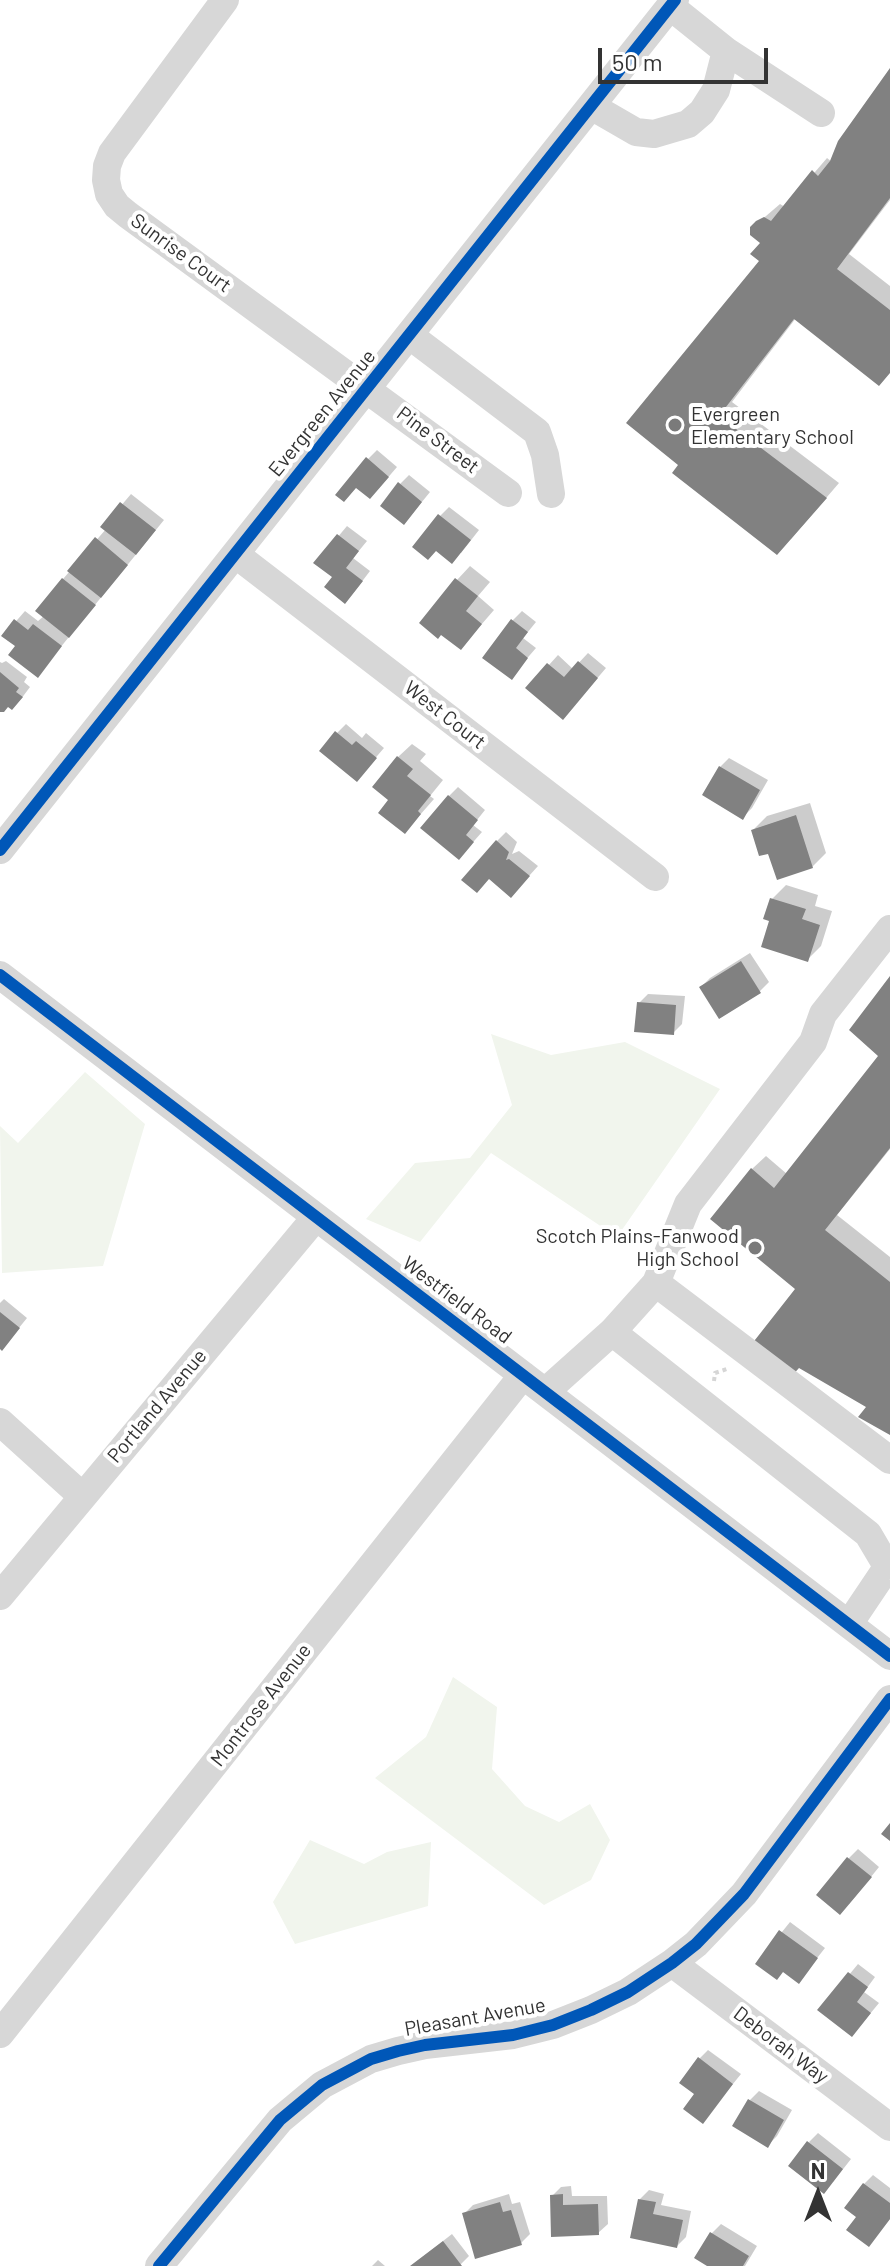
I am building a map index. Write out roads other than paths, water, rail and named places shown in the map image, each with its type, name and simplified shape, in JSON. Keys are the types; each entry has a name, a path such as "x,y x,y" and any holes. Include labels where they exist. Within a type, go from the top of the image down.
{"street":[{"name":"Sunrise Court","path":"225,0 112,153 107,166 109,194 128,215 367,388"},
{"name":"Evergreen Avenue","path":"0,850 673,3"},
{"path":"673,3 726,51 821,113"},
{"path":"591,106 636,132 654,134 688,124 702,112 716,90 726,51"},
{"path":"409,335 537,432 545,455 551,494"},
{"name":"Pine Street","path":"367,388 508,493"},
{"name":"West Court","path":"235,554 655,877"},
{"name":"Montrose Avenue","path":"3,2023 534,1384 612,1332 656,1283 688,1204 813,1042 823,1014 890,929"},
{"name":"Westfield Road","path":"0,975 890,1656"},
{"name":"Portland Avenue","path":"0,1596 316,1217"},
{"path":"656,1283 890,1460"},
{"path":"612,1332 868,1534 889,1564 849,1624"},
{"path":"0,1422 82,1496"},
{"name":"Pleasant Avenue","path":"159,2266 280,2120 322,2085 371,2059 398,2051 513,2035 553,2025 628,1992 672,1963 696,1944 744,1894 890,1699"},
{"name":"Deborah Way","path":"672,1963 890,2127"}],"place":[{"name":"Evergreen Elementary School","path":"675,425"},
{"name":"Scotch Plains-Fanwood High School","path":"755,1248"}]}
